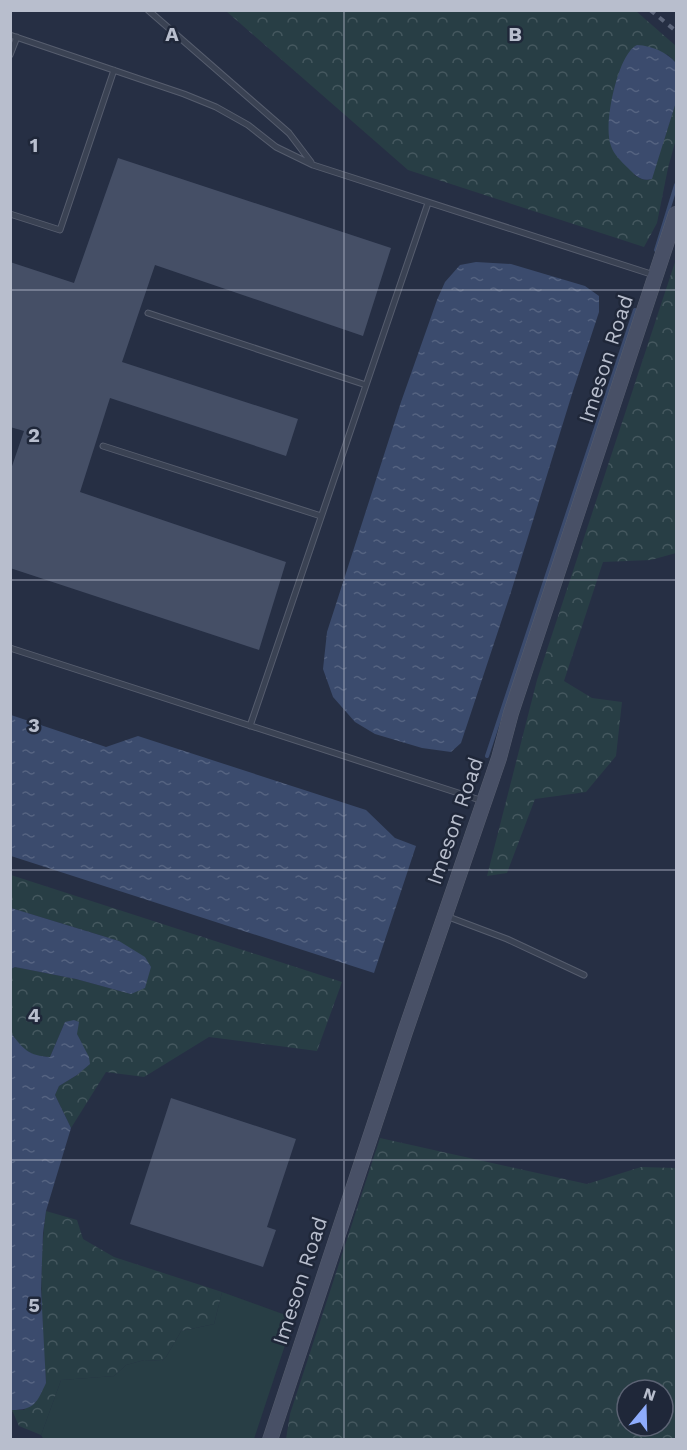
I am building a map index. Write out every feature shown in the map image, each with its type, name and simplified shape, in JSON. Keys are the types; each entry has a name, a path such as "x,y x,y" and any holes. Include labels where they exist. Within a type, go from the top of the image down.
{"street":[{"name":"Imeson Road","path":"270,1440 405,1032 499,758 511,713 676,214"}],"lane":[{"path":"148,10 289,133 313,165"},
{"path":"10,55 14,36 114,70 216,107 248,125 276,147 313,165 656,276"},
{"path":"10,214 60,231 114,70"},
{"path":"250,726 428,202"},
{"path":"148,313 366,385"},
{"path":"103,446 321,516"},
{"path":"10,648 483,801"},
{"path":"445,916 507,939 584,975"}],"green space":[{"path":"226,11 636,11 676,46 676,63 667,54 634,175 645,180 651,179 676,102 676,139 657,223 644,247 408,170"},
{"path":"676,259 676,553 651,560 603,562 564,681 592,698 622,702 616,756 586,792 535,799 507,873 487,876 537,680"},
{"path":"11,875 342,982 317,1051 209,1037 144,1077 106,1072 71,1128 55,1095 59,1086 89,1064 77,1034 65,1022 50,1057 36,1056 22,1048 11,1033 11,969 15,967 76,979 131,994 119,941 11,908"},
{"path":"380,1138 587,1184 641,1167 676,1168 676,1439 286,1439 290,1414"},
{"path":"46,1211 77,1220 83,1239 114,1257 222,1292 214,1324 181,1331 162,1361 144,1360 126,1365 114,1376 61,1380 41,1435 19,1426 12,1410 24,1410 46,1383 41,1275"},
{"path":"222,1292 294,1318 254,1439 44,1440 41,1435 61,1380 114,1376 126,1365 144,1360 162,1361 181,1331 214,1324"}],"water":[{"path":"637,45 659,50 676,63 676,102 652,179 648,180 638,177 620,160 612,149 609,137 610,111 616,83 625,59 631,49"},
{"path":"476,262 511,264 585,286 599,296 599,312 461,743 451,752 422,748 375,734 355,722 333,697 323,669 327,632 401,402 437,300 445,282 460,265"},
{"path":"11,715 106,747 138,736 366,810 395,838 416,846 374,973 11,856"},
{"path":"11,908 119,941 145,957 151,967 145,988 131,994 76,979 15,967 11,969"},
{"path":"74,1020 79,1022 77,1034 89,1057 90,1064 59,1086 55,1095 71,1128 46,1211 43,1233 41,1289 46,1383 34,1404 20,1410 12,1410 10,1407 11,1033 27,1051 50,1057 65,1022"}],"building":[{"path":"118,158 391,248 363,336 155,265 122,362 298,419 286,456 110,398 80,492 286,562 259,650 10,568 10,472 24,431 10,427 10,262 74,283"},
{"path":"171,1098 296,1139 267,1227 276,1230 263,1267 130,1224"}],"waterway":[{"path":"656,250 676,185"},
{"path":"487,756 635,310"}],"railway":[{"path":"650,10 676,31"}]}
